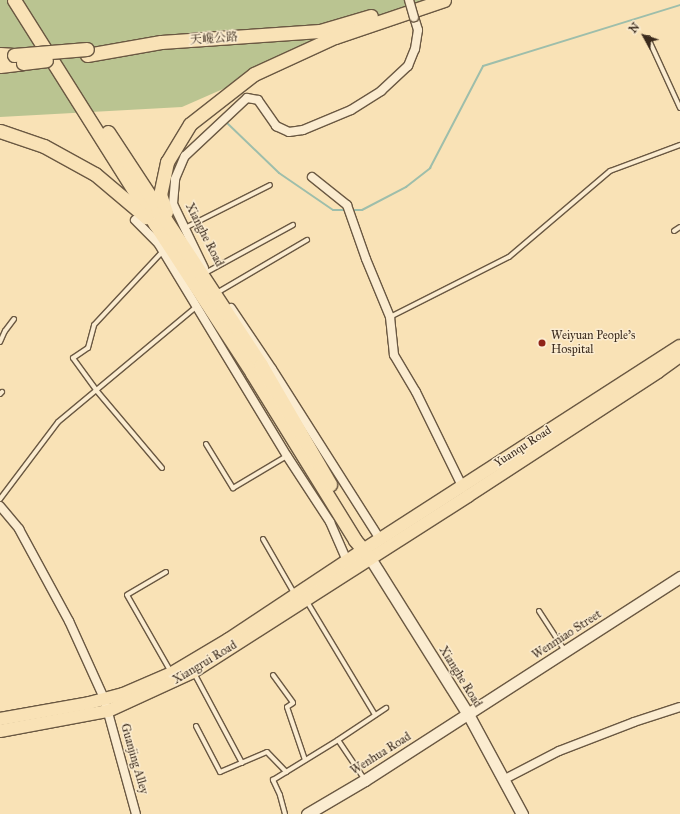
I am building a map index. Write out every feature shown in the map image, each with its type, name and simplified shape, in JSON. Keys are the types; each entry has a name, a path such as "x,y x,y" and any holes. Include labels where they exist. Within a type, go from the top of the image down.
{"highway":[{"path":"14,0 155,224 252,373 354,540 368,553"},
{"path":"22,0 180,232 261,365 361,536 368,553"},
{"name":"天巉公路","path":"18,59 161,42 320,31 426,0"},
{"path":"180,232 160,195 167,162 190,124 254,74 335,37 444,0"},
{"path":"0,54 18,59"},
{"path":"0,66 18,59"},
{"path":"0,132 44,146 95,174 155,224"}],"main road":[{"name":"Yuanqu Road","path":"368,553 380,539 680,346"},
{"name":"Yuanqu Road","path":"368,553 658,372 680,356"},
{"name":"Xiangrui Road","path":"0,719 89,703 123,694 172,673 301,597 347,560 368,553"},
{"name":"Xiangrui Road","path":"0,731 108,711 194,672 301,597 368,553"},
{"name":"Xianghe Road","path":"368,553 468,714 522,814"},
{"name":"Wenmiao Street","path":"468,714 680,577"},
{"name":"Wenhua Road","path":"307,814 365,780 468,714"}],"street":[{"name":"Xianghe Road","path":"380,539 272,369 180,232 173,204 174,179 185,156 228,114 247,98 255,98 276,126 289,132 296,132 351,110 381,92 408,66 415,49 418,30 409,0"},
{"path":"312,177 347,205 390,317 394,355 416,392 462,486"},
{"path":"135,220 158,243 163,251 287,456 330,522 347,560"},
{"name":"Guanjing Alley","path":"0,506 19,529 66,615 104,698 136,814"},
{"path":"503,780 559,751 634,722 680,707"}],"lane":[{"path":"648,38 680,108"},
{"path":"390,317 509,257 610,171 680,145"},
{"path":"180,232 270,185"},
{"path":"207,272 293,225"},
{"path":"674,231 680,227"},
{"path":"220,291 308,240"},
{"path":"162,468 97,391 74,358 88,348 94,325 163,251"},
{"path":"0,499 58,422 196,307"},
{"path":"0,342 5,331 14,319"},
{"path":"206,444 233,488 287,456"},
{"path":"263,539 375,715"},
{"path":"166,572 127,595 172,673"},
{"path":"539,611 565,651"},
{"path":"194,672 242,763"},
{"path":"273,675 293,702 287,708 305,760"},
{"path":"285,814 273,780 386,708"},
{"path":"196,726 220,772 267,752 286,772"},
{"path":"338,740 365,780"}],"green space":[{"path":"0,0 426,0 182,107 0,117"}],"waterway":[{"path":"350,210 362,210 406,187 430,168 483,66 680,5"},
{"path":"225,121 279,173 333,210 346,210"}],"place":[{"name":"Weiyuan People's Hospital","path":"542,343"}]}
